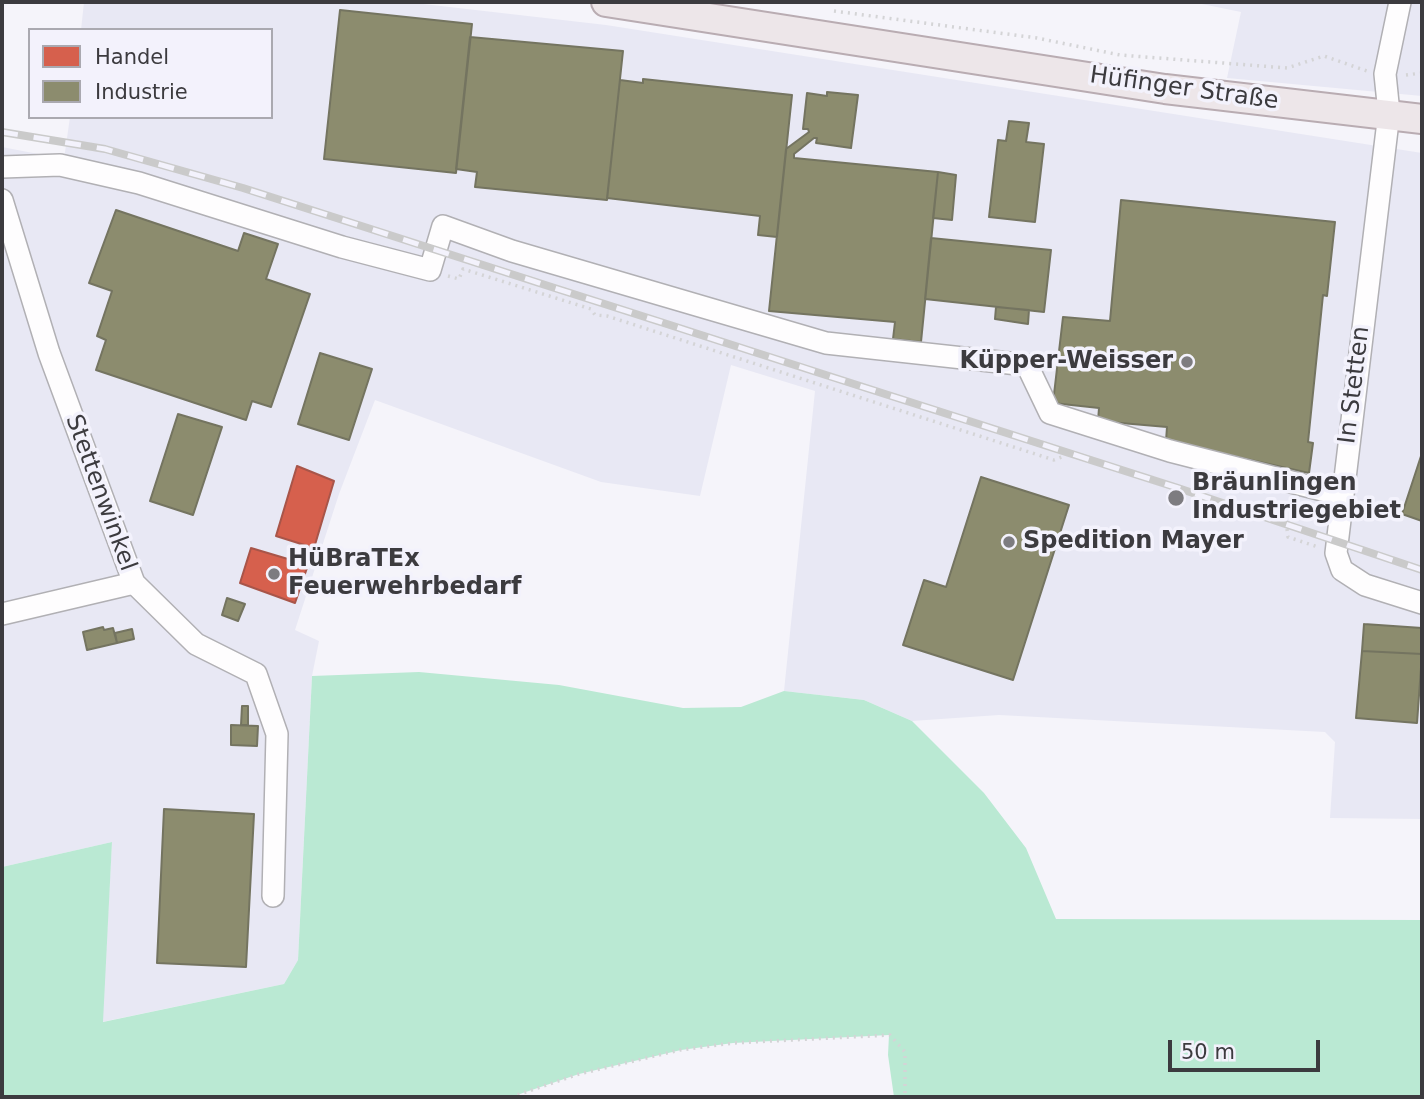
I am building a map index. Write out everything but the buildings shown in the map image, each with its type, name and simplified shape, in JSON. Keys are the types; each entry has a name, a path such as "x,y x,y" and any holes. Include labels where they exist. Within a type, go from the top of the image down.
{"main road":[{"name":"Hüfinger Straße","path":"606,2 1165,89 1389,113 1422,119"}],"street":[{"name":"In Stetten","path":"1400,2 1385,74 1389,113 1336,553 1342,570 1365,585 1422,603"},
{"path":"2,167 60,165 139,183 342,247 430,270 443,226 512,251 826,343 1027,365 1050,413 1170,451 1342,495"},
{"name":"Stettenwinkel","path":"2,200 49,353 134,583 196,644 256,674 277,734 273,896"},
{"path":"2,614 134,583"}],"path":[{"path":"821,9 1037,38 1120,55 1287,68 1324,56 1356,70 1385,74"},
{"path":"430,270 459,279 464,269 591,309 595,315 607,316 1054,460 1064,456"},
{"path":"1287,529 1288,537 1322,548"},
{"path":"511,1097 579,1074 680,1050 733,1043 890,1035 905,1052 905,1097"}],"shaded area":[{"path":"84,2 406,2 606,25 1422,153 1422,819 1330,818 1335,742 1325,732 999,715 912,721 864,700 784,691 815,391 731,365 700,496 601,482 375,400 339,494 295,630 319,641 312,676 298,960 284,984 102,1022 112,842 2,867 2,147 64,159 70,119 273,119 273,28 81,28"},
{"path":"1192,2 1422,2 1422,96 1227,78 1241,12"}],"green space":[{"path":"419,672 559,685 683,708 741,707 784,691 864,700 912,721 984,793 1026,848 1056,919 1422,920 1422,1097 894,1097 888,1055 889,1035 733,1043 681,1050 579,1074 511,1097 2,1097 2,867 112,842 103,1022 284,984 298,960 312,676"}],"railway":[{"path":"2,132 105,149 243,188 1178,488 1422,570"}],"place":[{"name":"Küpper-Weisser","path":"1187,362"},
{"name":"Bräunlingen Industriegebiet","path":"1176,498"},
{"name":"Spedition Mayer","path":"1009,542"},
{"name":"HüBraTEx Feuerwehrbedarf","path":"274,574"}]}
